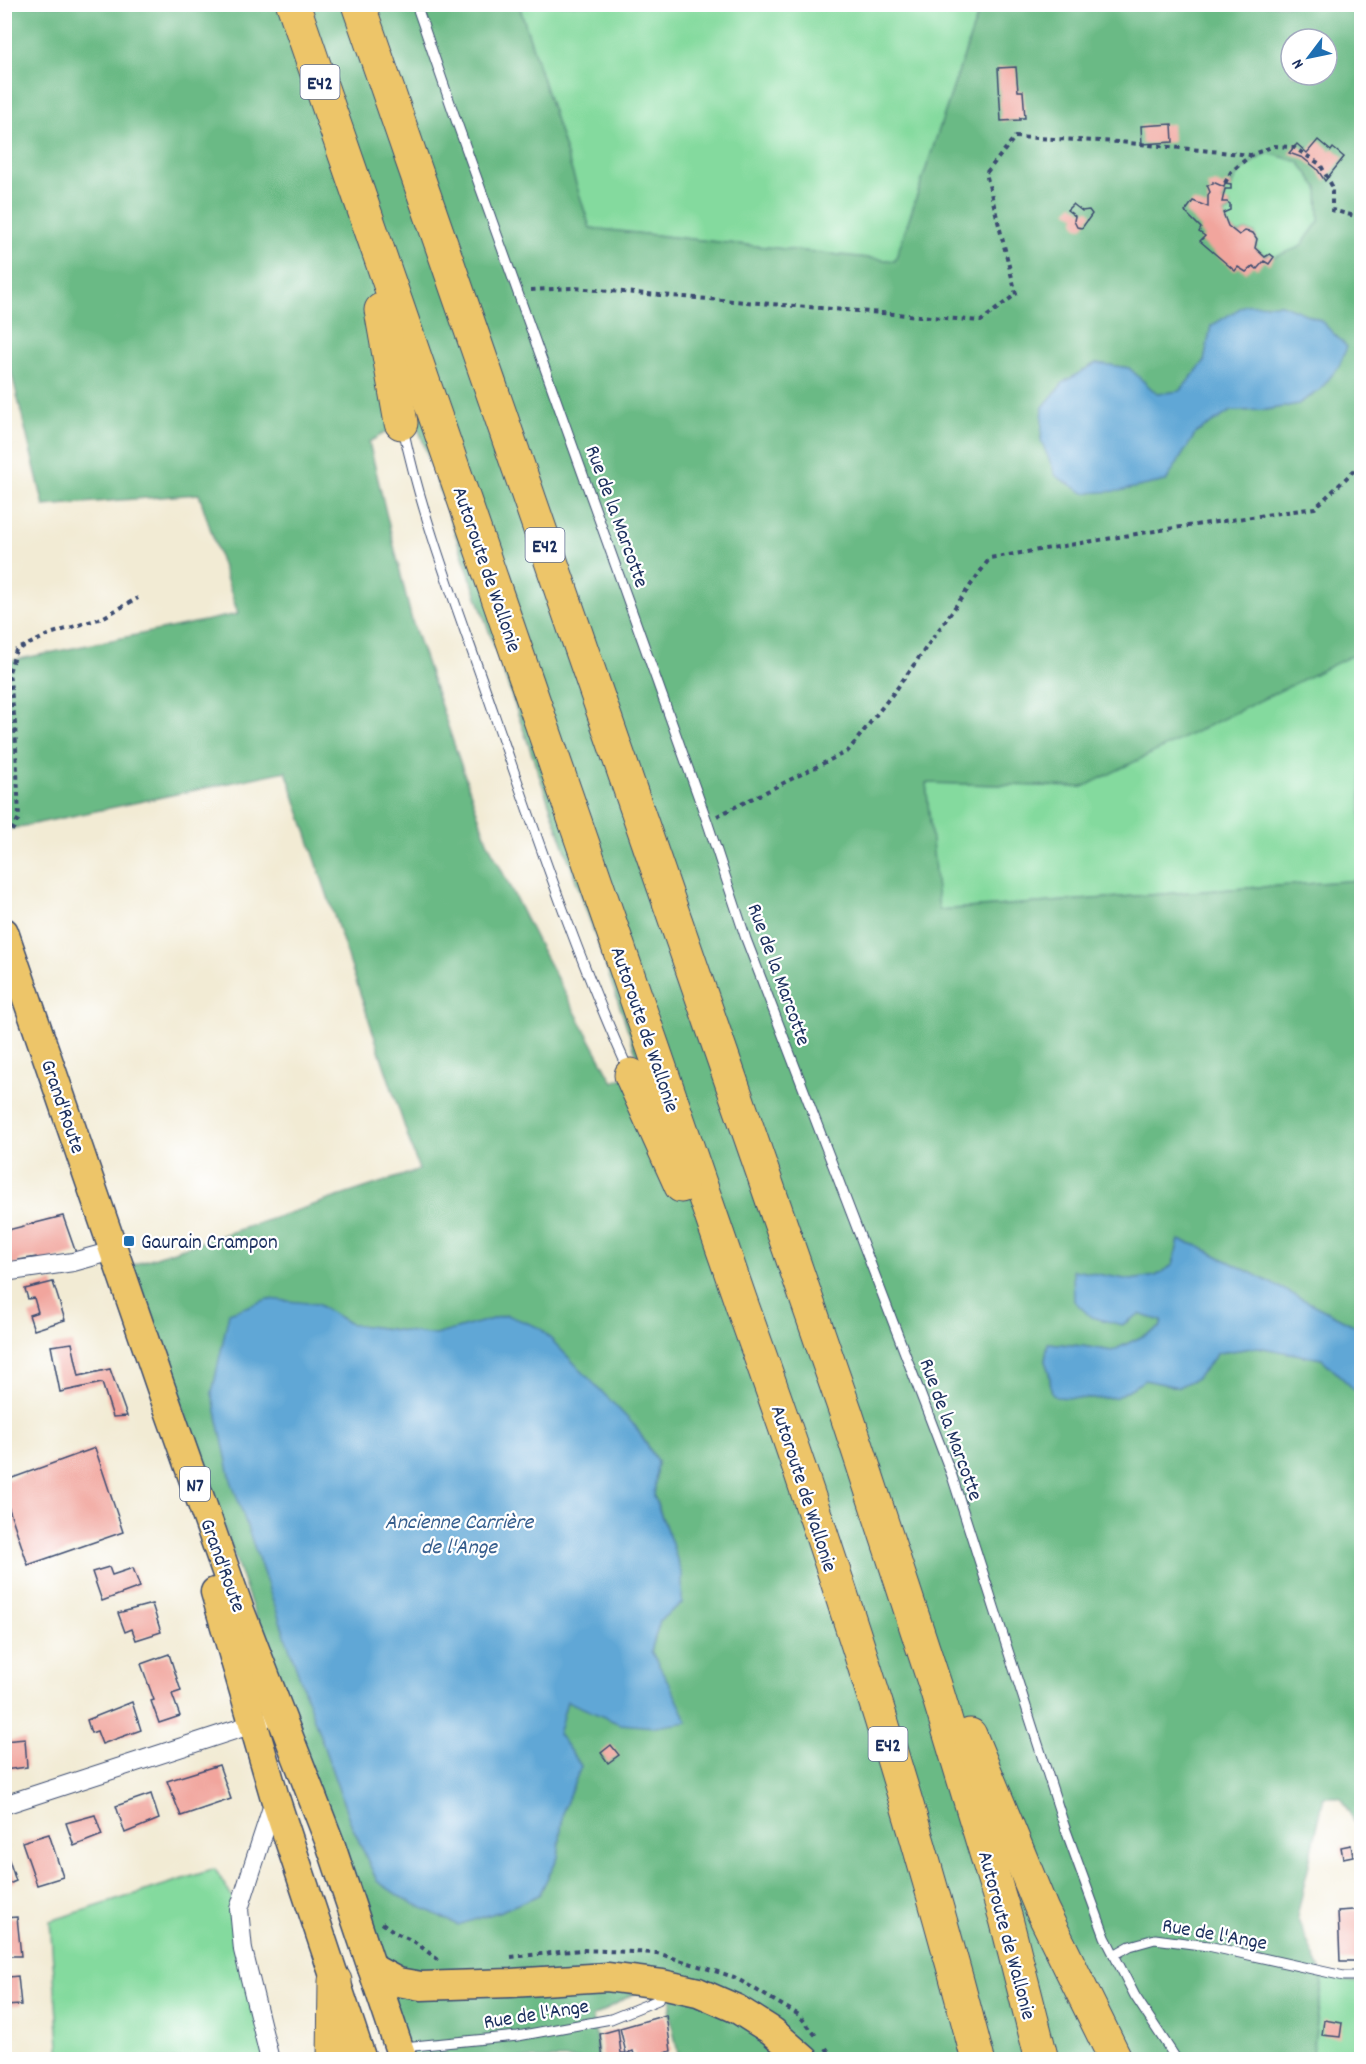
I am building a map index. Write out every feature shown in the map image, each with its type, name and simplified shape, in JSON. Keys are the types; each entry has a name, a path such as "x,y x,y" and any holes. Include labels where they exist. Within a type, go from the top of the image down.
{"highway":[{"name":"Autoroute de Wallonie","path":"293,4 743,1308 788,1432 877,1708 946,1938 978,2060"},
{"name":"Autoroute de Wallonie","path":"358,4 823,1347 935,1685 1006,1919 1042,2060"},
{"path":"346,159 382,314 401,423"},
{"path":"631,1075 698,1224 743,1308"},
{"path":"935,1685 965,1722 1042,1911 1116,2060"},
{"path":"334,2060 335,1981"}],"main road":[{"name":"Grand'Route","path":"4,932 105,1253 197,1534 275,1798 363,2060"},
{"name":"Grand'Route","path":"4,986 330,1843 402,2053"},
{"path":"372,1968 398,1982 426,1975 511,1983 607,1977 662,1984 698,1992 737,2009 772,2031 805,2060"},
{"path":"363,2060 368,2036 386,2007 426,1975"}],"street":[{"path":"4,1272 73,1262 105,1253"},
{"path":"4,1805 280,1715"},
{"path":"270,2060 243,1950 239,1909 275,1798"}],"lane":[{"name":"Rue de la Marcotte","path":"416,4 707,820 746,939 952,1476 1064,1825 1105,1937 1114,1955"},
{"path":"401,423 412,468 442,564 576,947 601,1011 631,1075"},
{"name":"Rue de l'Ange","path":"1114,1955 1130,1946 1155,1939 1208,1946 1344,1976 1362,1976"},
{"path":"1114,1955 1135,1996 1177,2060"},
{"name":"Rue de l'Ange","path":"402,2053 518,2036 611,2019 658,2000 662,1984"}],"path":[{"path":"519,291 573,288 981,321 1016,294 986,173 1015,136 1119,142 1251,155"},
{"path":"1226,183 1231,172 1251,155 1274,146 1293,147 1320,164 1332,186 1332,210 1362,218"},
{"path":"707,820 848,751 898,687 990,558 1315,508 1362,463"},
{"path":"4,835 12,832 19,818 15,724 9,672 16,650 53,633 102,618 138,598"},
{"path":"389,1937 396,1933"},
{"path":"426,1975 443,1963"}],"green space":[{"path":"5,5 519,5 590,228 895,261 981,5 1361,5 1361,663 1351,656 1083,787 926,783 939,910 1361,880 1361,1329 1198,1246 1179,1240 1173,1265 1156,1276 1131,1280 1073,1271 1122,1325 1139,1314 1162,1321 1160,1328 1112,1351 1048,1343 1045,1361 1052,1394 1092,1399 1117,1397 1145,1380 1178,1387 1197,1378 1218,1353 1258,1347 1322,1359 1361,1396 1361,1832 1340,1797 1324,1797 1297,1917 1323,1977 1312,2059 679,2059 670,2015 672,1994 645,1987 593,2017 599,2059 411,2059 132,1265 419,1170 286,771 5,830 5,662 238,614 199,494 44,506 5,346","holes":["1268,153 1299,162 1318,188 1319,221 1300,247 1274,257 1270,254 1265,256 1255,248 1257,241 1254,233 1245,231 1239,234 1228,227 1223,214 1230,211 1230,204 1223,202 1225,189 1231,189 1240,172","1211,326 1339,366 1320,390 1298,404 1266,410 1231,411 1195,433 1166,481 1041,440 1043,407 1064,382 1096,363 1129,368 1157,394 1180,391 1204,362","414,416 642,1070 613,1082 539,945 487,841 412,621 369,442","317,1304 350,1324 436,1335 507,1315 594,1386 635,1426 657,1461 654,1496 671,1541 682,1603 660,1620 651,1651 674,1693 620,1724 567,1700 558,1734 581,1766 563,1811 558,1857 539,1895 501,1911 458,1924 404,1899 377,1881 349,1819 232,1480 212,1393"]},
{"path":"519,5 981,5 895,261 590,228"},
{"path":"995,5 1182,5 1279,63 1279,87 1319,87 1361,113 1361,529 1278,536 1216,624 1255,702 1351,655 1361,663 1361,880 938,910 926,783 1083,787 1056,476 1085,493 1116,491 1166,481 1195,433 1231,411 1266,410 1298,404 1320,390 1339,366 1347,347 1320,320 1281,304 1245,305 1211,326 1204,362 1180,391 1157,394 1129,368 1096,363 1064,382 1043,407 1041,440 969,364 974,242 1000,79 1023,37","holes":["1042,60 1191,231 1201,221 1205,180 1222,185 1231,184 1231,189 1225,189 1223,202 1230,205 1230,211 1223,213 1228,227 1239,235 1245,231 1254,233 1257,241 1255,248 1266,257 1268,254 1274,257 1289,252 1232,284 1200,251"]},
{"path":"215,1869 239,1909 270,2059 60,2059 50,1921"},
{"path":"1323,1977 1361,1983 1361,2059 1312,2060"}],"water":[{"path":"1281,304 1320,320 1347,347 1339,366 1320,390 1298,404 1266,410 1231,411 1196,433 1166,481 1119,491 1084,493 1056,476 1041,440 1043,407 1064,382 1096,363 1129,368 1157,394 1180,391 1204,362 1211,326 1245,305"},
{"path":"1179,1240 1198,1246 1361,1329 1361,1396 1322,1359 1258,1347 1218,1353 1197,1378 1178,1387 1145,1380 1117,1397 1092,1399 1056,1397 1052,1394 1045,1361 1048,1343 1112,1351 1160,1328 1162,1321 1139,1314 1122,1325 1091,1317 1074,1301 1073,1270 1131,1280 1156,1276 1173,1265"},
{"name":"Ancienne Carrière de l'Ange","path":"268,1299 317,1304 350,1324 435,1335 507,1315 540,1328 635,1426 657,1461 654,1497 682,1575 682,1603 660,1620 651,1651 688,1722 655,1727 620,1724 567,1701 558,1734 581,1766 563,1811 558,1857 539,1895 501,1911 458,1925 404,1899 377,1881 349,1819 231,1480 212,1393 229,1313"}],"building":[{"path":"1016,67 1018,91 1023,91 1025,118 1001,121 998,68"},
{"path":"1172,124 1173,142 1142,144 1141,126"},
{"path":"1318,140 1331,151 1333,148 1344,157 1325,181 1317,169 1303,158 1289,153 1297,144 1307,153"},
{"path":"1213,182 1224,187 1225,183 1231,184 1231,189 1225,189 1222,202 1230,204 1230,210 1223,213 1228,226 1239,235 1245,231 1253,233 1257,239 1255,248 1265,257 1270,254 1274,257 1269,264 1264,261 1257,269 1253,266 1246,272 1238,267 1235,271 1200,241 1205,236 1199,232 1201,228 1185,212 1193,201 1208,207 1210,192 1207,185"},
{"path":"1073,204 1082,211 1089,210 1092,214 1082,228 1077,227 1074,221 1075,216 1067,210"},
{"path":"63,1216 76,1253 38,1264 36,1257 19,1260 19,1264 4,1267 4,1231"},
{"path":"53,1282 65,1320 34,1330 29,1315 38,1312 34,1298 28,1299 25,1289"},
{"path":"72,1343 79,1376 110,1369 127,1416 113,1417 102,1383 60,1392 51,1346"},
{"path":"95,1448 123,1532 28,1565 4,1494 4,1481"},
{"path":"109,1567 112,1575 133,1568 140,1587 102,1601 92,1572"},
{"path":"152,1604 161,1632 136,1640 132,1629 125,1632 118,1613"},
{"path":"169,1654 181,1691 172,1694 180,1716 159,1723 151,1701 154,1700 141,1664"},
{"path":"132,1702 141,1730 102,1744 97,1731 91,1733 87,1720"},
{"path":"25,1739 27,1767 4,1770 4,1741"},
{"path":"611,1745 619,1755 608,1763 601,1753"},
{"path":"219,1765 231,1799 181,1816 167,1781"},
{"path":"151,1794 159,1819 125,1833 116,1806"},
{"path":"95,1815 102,1835 74,1846 66,1823"},
{"path":"49,1834 63,1877 37,1885 22,1842"},
{"path":"1351,1845 1353,1856 1343,1858 1341,1847"},
{"path":"9,1860 16,1881 4,1886 4,1861"},
{"path":"1361,1910 1362,1961 1340,1961 1338,1911"},
{"path":"17,1917 21,1956 4,1956 4,1918"},
{"path":"4,1957 7,1957 9,1977 18,1976 21,2005 4,2006"},
{"path":"666,2015 671,2051 646,2060 636,2060 633,2051 628,2053 629,2060 603,2060 600,2034 618,2029 621,2053 626,2053 620,2028"},
{"path":"1324,2020 1342,2023 1340,2037 1322,2035"}],"place":[{"name":"Gaurain Crampon","path":"129,1241"}]}
